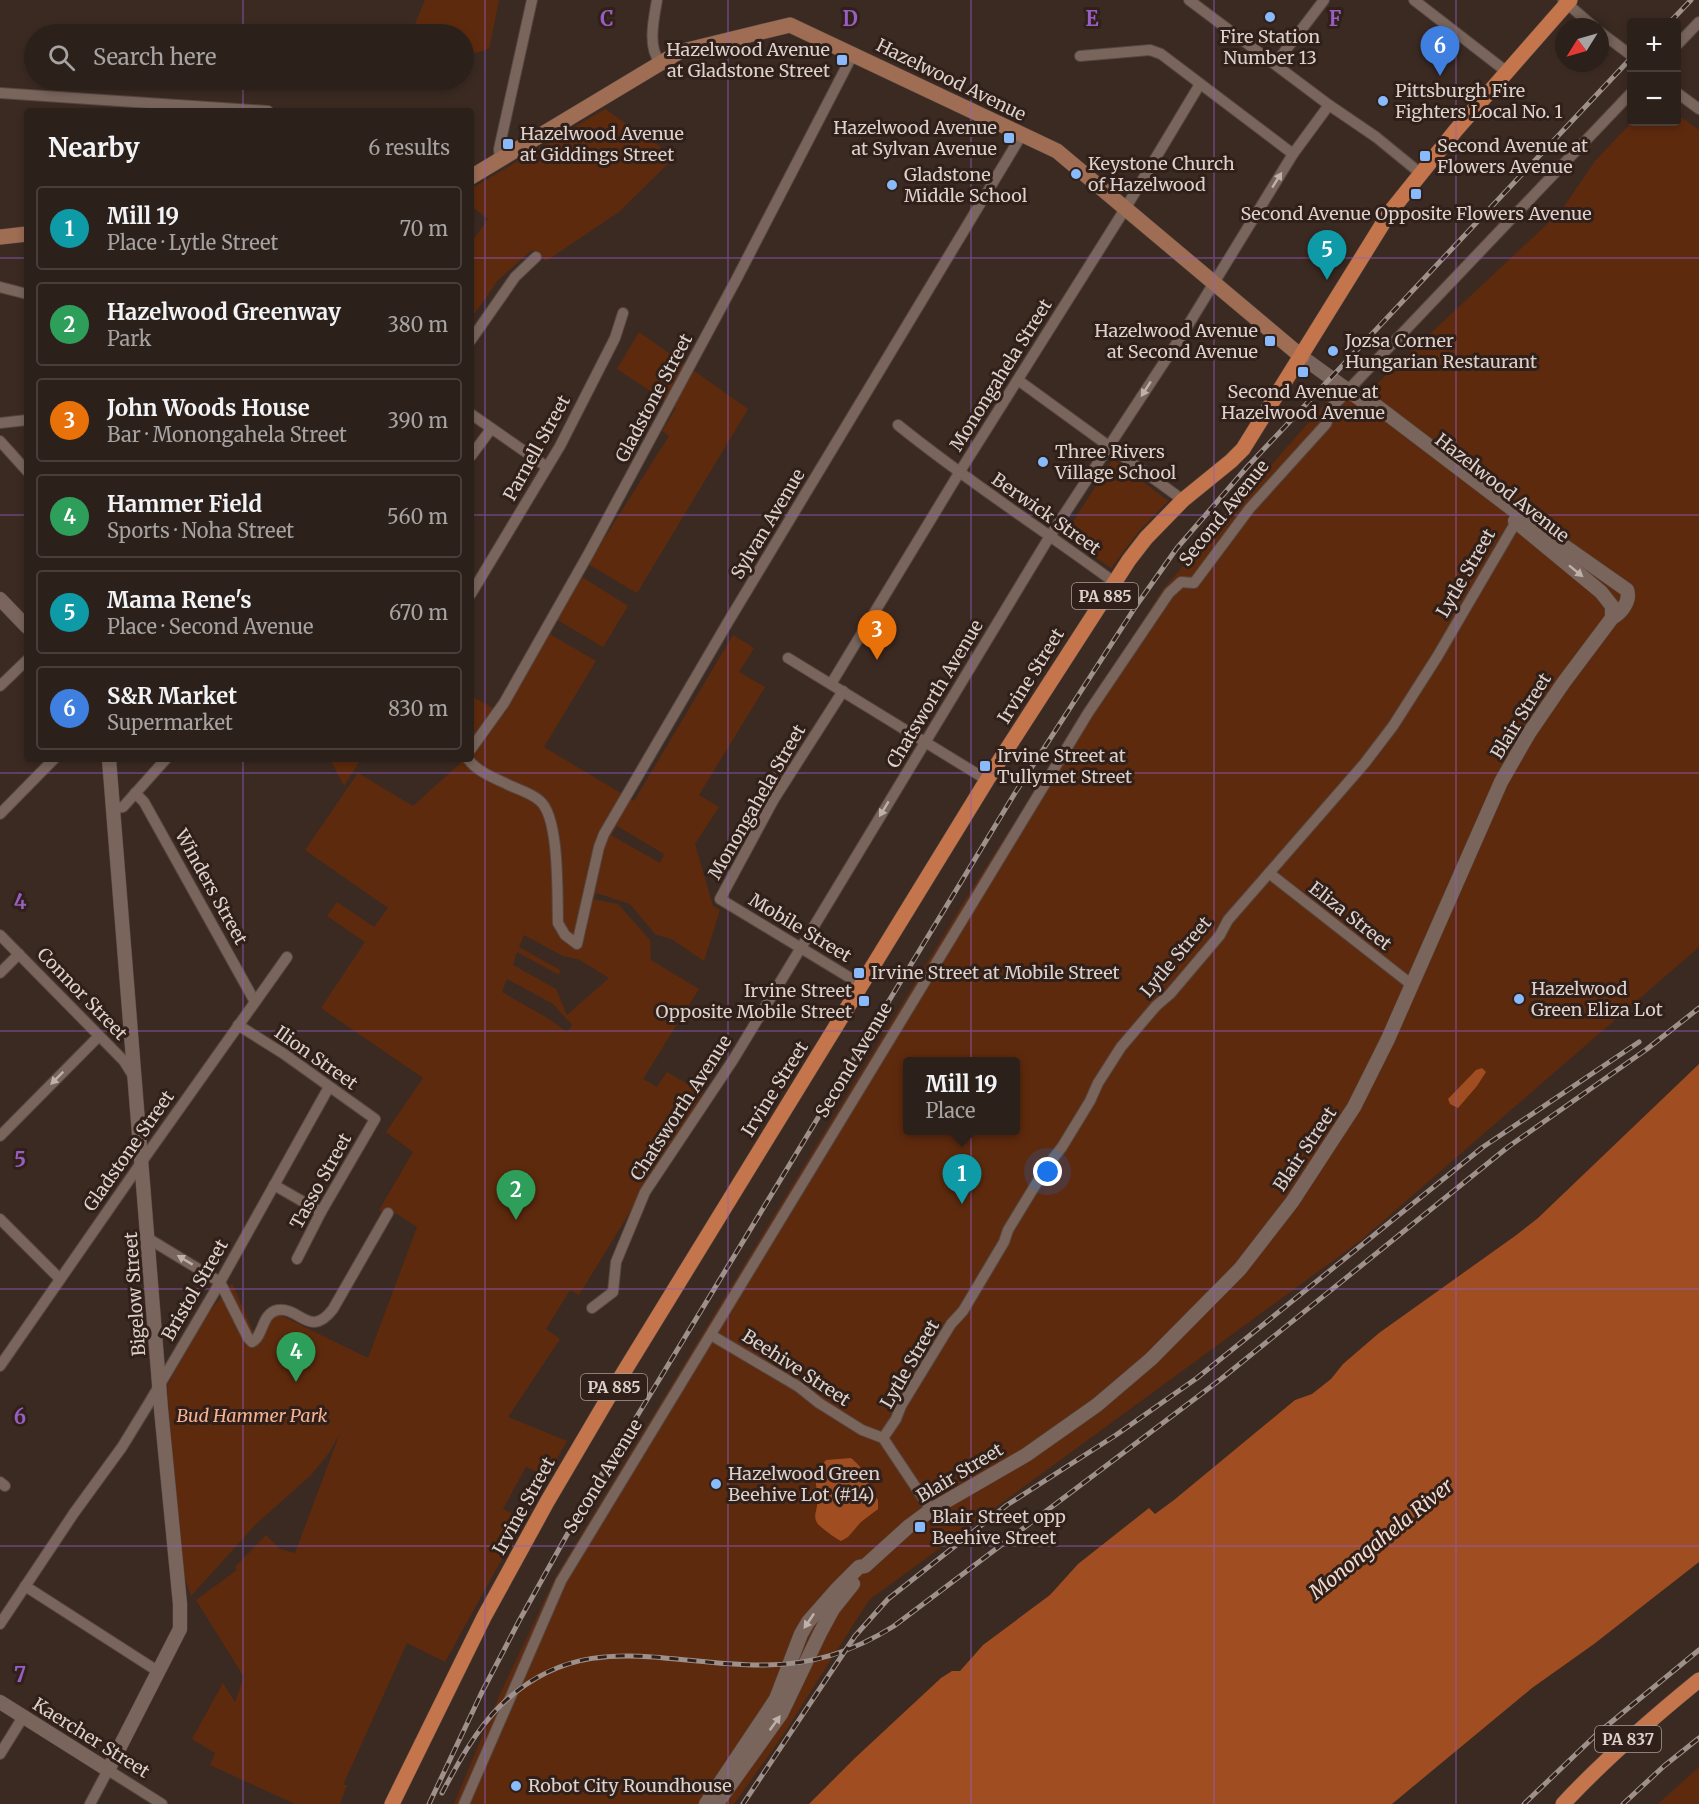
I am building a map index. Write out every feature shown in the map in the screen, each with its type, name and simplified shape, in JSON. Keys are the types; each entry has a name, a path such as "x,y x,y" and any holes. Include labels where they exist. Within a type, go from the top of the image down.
{"main road":[{"name":"Second Avenue","path":"1252,437 1378,230 1420,173 1566,2"},
{"name":"Hazelwood Avenue","path":"474,175 679,52 790,26 1057,151 1302,357"},
{"path":"0,237 24,234"},
{"name":"Irvine Street","path":"392,1804 479,1627 547,1502 614,1388 987,780 1114,582 1146,538 1183,500 1231,461 1252,437"},
{"name":"PA 837","path":"1563,1804 1632,1736 1699,1680"}],"street":[{"path":"500,159 499,149 532,0"},
{"path":"657,0 652,24 655,56 660,62"},
{"path":"1189,0 1329,105 1376,137 1420,173"},
{"path":"1275,64 1324,0"},
{"path":"1414,0 1507,72"},
{"path":"1566,2 1584,18"},
{"path":"1681,42 1699,22"},
{"path":"1609,39 1627,52"},
{"path":"1080,56 1150,50 1161,54 1293,154"},
{"name":"Gladstone Street","path":"474,745 504,703 589,552 736,280 853,54"},
{"name":"Monongahela Street","path":"831,684 1200,84"},
{"path":"0,93 223,108"},
{"path":"1681,95 1699,109"},
{"path":"1349,391 1627,98"},
{"name":"Chatsworth Avenue","path":"592,1308 613,1292 616,1262 645,1192 733,1060 1050,536 1182,335 1293,154 1329,105"},
{"name":"Sylvan Avenue","path":"471,762 485,773 540,800 548,811 554,834 558,923 565,935 577,944 604,834 728,622 1021,136"},
{"path":"474,336 515,277 536,257"},
{"path":"0,286 24,293"},
{"name":"Parnell Street","path":"474,589 547,467 615,338 623,313"},
{"name":"Hazelwood Avenue","path":"1302,357 1366,404 1374,404 1518,518 1602,592 1611,612"},
{"path":"1018,380 1183,500"},
{"name":"Second Avenue","path":"464,1804 561,1581 1082,723 1169,593 1181,582 1194,582 1250,508 1326,424 1334,406 1349,391"},
{"path":"474,416 547,467"},
{"path":"0,423 24,420"},
{"name":"Berwick Street","path":"898,425 959,473 1114,582"},
{"path":"474,452 491,429"},
{"path":"0,441 24,468"},
{"name":"Hazelwood Avenue","path":"1518,518 1624,589"},
{"name":"Lytle Street","path":"883,1438 951,1324 963,1311 1004,1242 1008,1230 1047,1166 1062,1147 1121,1047 1201,958 1220,935 1228,920 1364,764 1393,726 1437,657 1518,518"},
{"name":"Blair Street","path":"716,1804 781,1714 829,1617 844,1594 864,1571 865,1566 908,1527 931,1510 1026,1455 1097,1405 1151,1359 1240,1269 1292,1202 1368,1082 1501,782 1529,733 1611,612 1618,615 1628,601 1629,594 1624,589"},
{"path":"3,607 24,624"},
{"path":"788,658 987,780"},
{"path":"0,686 24,663"},
{"name":"Monongahela Street","path":"720,899 774,800 843,692"},
{"path":"0,814 51,762"},
{"name":"Bigelow Street","path":"90,1804 180,1629 180,1604 173,1548 109,762"},
{"path":"114,808 123,807 163,762"},
{"name":"Winders Street","path":"135,793 144,802 254,1000"},
{"name":"Eliza Street","path":"1269,873 1412,984"},
{"name":"Mobile Street","path":"720,899 862,985"},
{"name":"Connor Street","path":"0,935 124,1061 135,1080"},
{"path":"0,973 19,954"},
{"name":"Gladstone Street","path":"0,1366 254,1000 287,957"},
{"name":"Ilion Street","path":"238,1025 284,1054 375,1119"},
{"path":"0,1136 99,1037"},
{"name":"Bristol Street","path":"0,1623 74,1512 122,1447 220,1282 329,1087"},
{"name":"Tasso Street","path":"297,1259 321,1212 375,1119"},
{"path":"274,1185 321,1212"},
{"path":"149,1239 220,1282 248,1338 254,1342 267,1316 273,1311 281,1309 312,1322 326,1318 388,1214"},
{"path":"0,1219 60,1279"},
{"name":"Beehive Street","path":"711,1335 799,1387 819,1403 862,1430 883,1438"},
{"path":"883,1438 931,1510"},
{"name":"Blair Street","path":"706,1804 776,1699 801,1634 808,1622 859,1567 865,1566"},
{"path":"25,1586 159,1672"},
{"name":"Kaercher Street","path":"0,1702 162,1804"},
{"path":"0,1754 23,1717"}],"green space":[{"path":"425,0 499,0 489,49 474,53 474,24 415,24"},
{"path":"605,109 675,157 619,212 546,261 532,250 498,280 474,315 474,239 488,219 474,208 474,187"},
{"path":"1681,117 1699,130 1699,947 1360,1241 869,1600 783,1735 734,1804 454,1804 500,1694 556,1576 963,903 1163,589 1330,398 1368,392 1561,211 1595,161 1628,126 1681,126"},
{"path":"639,332 748,409 637,593 588,564 669,436 662,431 676,408 617,369"},
{"path":"1113,459 1168,501 1139,531 1111,568 1064,536"},
{"path":"582,577 628,606 603,647 556,619"},
{"name":"Bud Hammer Park","path":"548,633 596,661 544,747 634,801 733,635 754,648 739,672 765,687 699,795 719,807 695,844 713,906 720,910 704,961 673,940 655,934 630,904 596,893 593,899 618,904 650,940 651,960 699,989 643,1079 657,1087 667,1072 703,1093 579,1295 570,1290 546,1329 560,1339 508,1417 567,1441 547,1476 526,1467 503,1509 524,1519 445,1662 407,1643 343,1785 347,1785 340,1804 295,1804 210,1765 215,1753 192,1739 223,1683 235,1702 244,1677 196,1600 237,1570 235,1567 266,1535 280,1549 295,1553 340,1433 329,1453 311,1475 256,1524 191,1596 182,1570 167,1386 201,1323 232,1283 253,1331 268,1309 368,1358 417,1227 397,1214 379,1210 413,1152 386,1132 423,1078 321,1008 365,942 327,916 337,902 374,927 388,908 305,850 358,773 413,806 462,762 474,762 474,698 504,714","holes":["617,826 664,854 660,863 611,835","524,935 563,956 578,959 609,978 567,1015 556,989 513,965 517,952 559,975 560,970 519,947","507,979 553,1004 572,1025 567,1032 502,992"]},
{"path":"332,762 359,762 344,786"},
{"path":"1699,1767 1699,1804 1658,1804"}],"water":[{"name":"Monongahela River","path":"1699,1064 1699,1562 1594,1644 1532,1688 1392,1804 809,1804 941,1678 952,1671 960,1671 983,1645 1050,1595 1078,1564 1149,1508 1155,1514 1174,1500 1295,1400 1312,1394 1331,1379 1343,1364 1379,1333 1538,1218"},
{"path":"1482,1068 1486,1072 1458,1108 1450,1104 1448,1099 1476,1070"},
{"path":"851,1458 866,1476 870,1490 878,1500 878,1509 841,1541 816,1522 818,1499 816,1478 826,1460"}],"railway":[{"path":"1674,18 1691,0"},
{"path":"429,1804 481,1694 588,1497 1015,793 1136,606 1177,548 1248,466 1627,62"},
{"path":"442,1793 475,1736 491,1715 530,1682 561,1666 592,1658 624,1656 724,1664 796,1663 847,1650 894,1626 1221,1379 1508,1147 1647,1049 1699,1008"},
{"path":"743,1804 855,1636 888,1599 1007,1505 1116,1435 1197,1378 1483,1147 1639,1042"},
{"path":"1524,1804 1598,1733 1699,1650"},
{"path":"1623,1804 1664,1766 1699,1738"}],"place":[{"name":"Fire Station Number 13","path":"1270,17"},
{"name":"Hazelwood Avenue at Gladstone Street","path":"842,60"},
{"name":"S&R Market","path":"1440,76"},
{"name":"Pittsburgh Fire Fighters Local No. 1","path":"1383,101"},
{"name":"Hazelwood Avenue at Sylvan Avenue","path":"1009,138"},
{"name":"Hazelwood Avenue at Giddings Street","path":"508,144"},
{"name":"Second Avenue at Flowers Avenue","path":"1425,156"},
{"name":"Keystone Church of Hazelwood","path":"1076,174"},
{"name":"Gladstone Middle School","path":"892,185"},
{"name":"Second Avenue Opposite Flowers Avenue","path":"1416,194"},
{"name":"Mama Rene's","path":"1327,280"},
{"name":"Hazelwood Avenue at Second Avenue","path":"1270,341"},
{"name":"Jozsa Corner Hungarian Restaurant","path":"1333,351"},
{"name":"Second Avenue at Hazelwood Avenue","path":"1303,372"},
{"name":"Three Rivers Village School","path":"1043,462"},
{"name":"John Woods House","path":"877,660"},
{"name":"Irvine Street at Tullymet Street","path":"985,766"},
{"name":"Irvine Street at Mobile Street","path":"859,973"},
{"name":"Hazelwood Green Eliza Lot","path":"1519,999"},
{"name":"Irvine Street Opposite Mobile Street","path":"864,1001"},
{"name":"Mill 19","path":"962,1204"},
{"name":"Hazelwood Greenway","path":"516,1220"},
{"name":"Hammer Field","path":"296,1382"},
{"name":"Hazelwood Green Beehive Lot (#14)","path":"716,1484"},
{"name":"Blair Street opp Beehive Street","path":"920,1527"},
{"name":"Robot City Roundhouse","path":"516,1786"}]}
